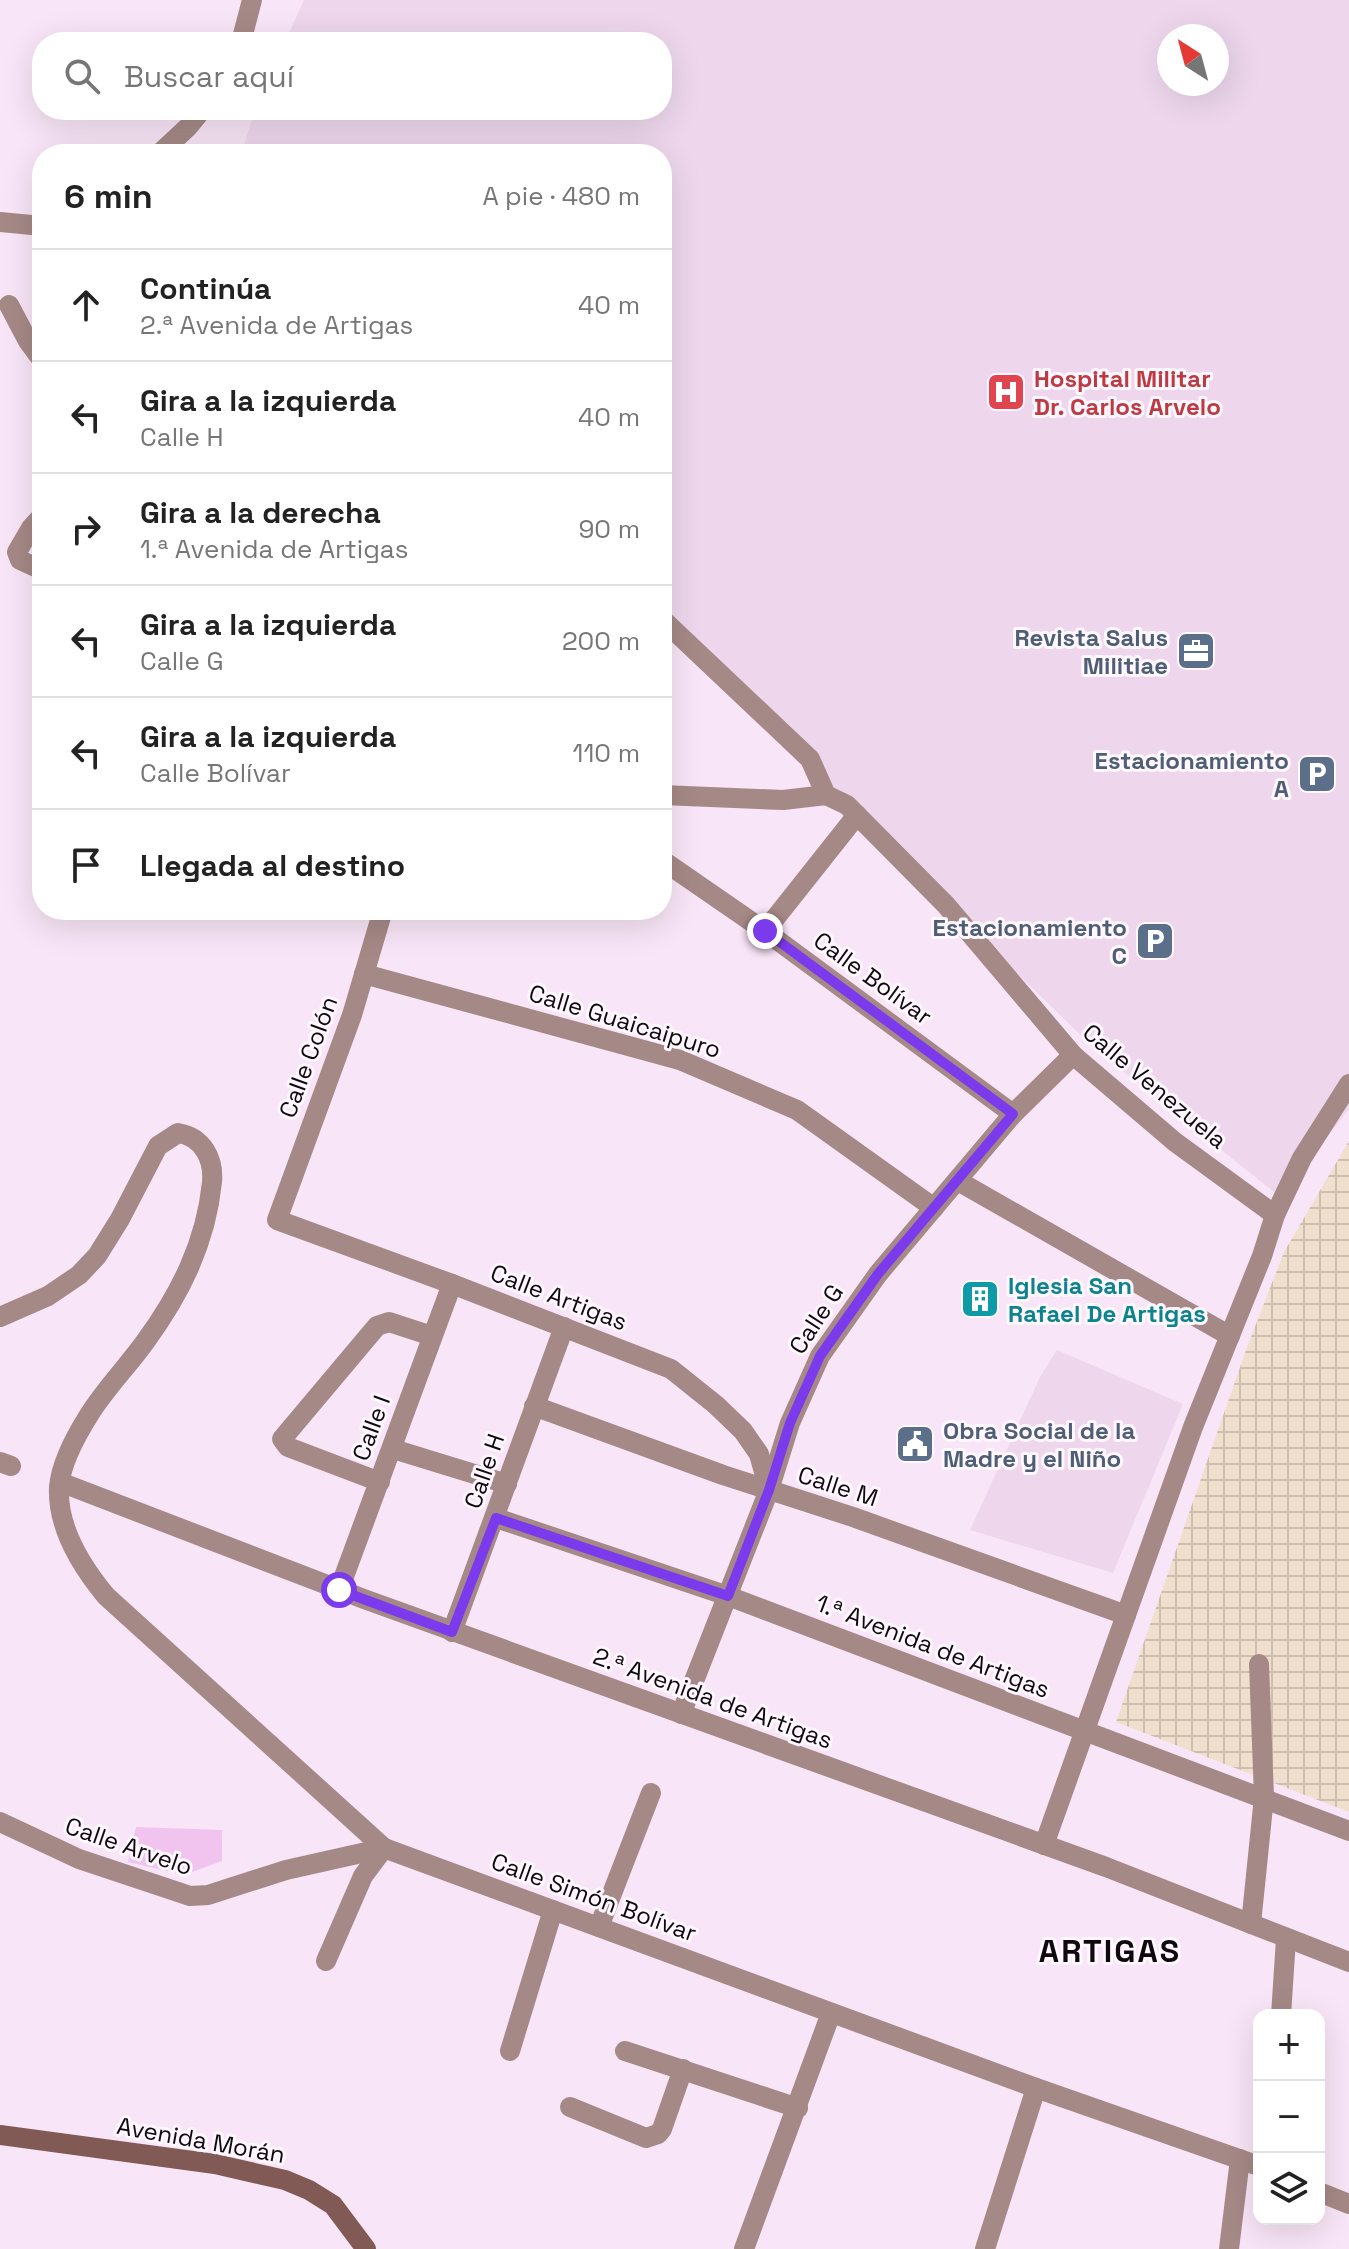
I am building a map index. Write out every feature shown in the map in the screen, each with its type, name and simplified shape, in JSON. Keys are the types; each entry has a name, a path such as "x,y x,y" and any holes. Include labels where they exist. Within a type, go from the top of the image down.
{"main road":[{"name":"Avenida Morán","path":"0,2135 215,2164 285,2180 333,2205 366,2249"}],"street":[{"path":"244,32 252,0"},
{"path":"170,144 194,120"},
{"path":"0,222 32,225"},
{"path":"9,305 32,346"},
{"path":"32,529 17,552 20,560 32,565"},
{"path":"672,628 810,759 826,795 783,800 672,795"},
{"name":"Calle Venezuela","path":"826,795 847,805 946,905 1073,1055 1175,1142 1275,1215"},
{"path":"765,931 857,815"},
{"name":"Calle Bolívar","path":"672,867 765,931 1013,1114"},
{"name":"Calle Colón","path":"277,1220 352,1015 380,920"},
{"name":"Calle Guaicaipuro","path":"364,974 680,1060 797,1110 934,1208"},
{"name":"Calle G","path":"681,1714 769,1490 790,1423 820,1356 878,1274 1013,1114 1073,1055"},
{"path":"1044,1845 1193,1427 1267,1243 1275,1215 1302,1158 1349,1084"},
{"path":"0,1317 48,1296 79,1275 97,1256 158,1146 165,1140 178,1133 204,1148 210,1157 213,1173 210,1201 202,1236 185,1281 144,1344 91,1412 75,1442 60,1482"},
{"path":"958,1181 1230,1336"},
{"name":"Calle Artigas","path":"277,1220 671,1369 743,1431 759,1454 769,1490"},
{"name":"Calle I","path":"339,1590 452,1284"},
{"path":"380,1482 284,1444 282,1439 377,1326 389,1322 432,1336"},
{"name":"Calle H","path":"452,1632 564,1327"},
{"name":"Calle M","path":"534,1406 1126,1615"},
{"path":"393,1449 507,1484"},
{"name":"2.ª Avenida de Artigas","path":"60,1482 339,1590 1044,1845 1349,1962"},
{"name":"Calle Simón Bolívar","path":"60,1482 62,1510 77,1560 106,1596 384,1848 1036,2088 1249,2162"},
{"name":"1.ª Avenida de Artigas","path":"496,1518 728,1596 1349,1831"},
{"path":"1251,1924 1264,1797 1259,1664"},
{"path":"599,1927 651,1793"},
{"name":"Calle Arvelo","path":"0,1822 79,1859 190,1896 208,1895 286,1870 384,1848"},
{"path":"326,1961 363,1876 384,1848"},
{"path":"510,2051 553,1910"},
{"path":"1281,2009 1286,1939"},
{"path":"744,2249 831,2013"},
{"path":"625,2051 798,2108"},
{"path":"570,2107 646,2138 652,2137 662,2129 683,2069"},
{"path":"985,2249 1036,2088"},
{"path":"1229,2249 1249,2162"},
{"path":"1325,2194 1349,2204"}],"shaded area":[{"name":"Hospital Militar Dr. Carlos Arvelo","path":"304,0 1349,0 1349,1109 1280,1197 1094,1048 672,639 672,144 244,144 252,120 672,120 672,32 290,32"},
{"path":"1349,1141 1349,1812 1116,1722 1246,1350 1284,1252"},
{"path":"1057,1350 1183,1404 1113,1573 970,1530 1040,1377"},
{"path":"136,1827 222,1830 222,1861 184,1875 128,1862"}],"place":[{"name":"Hospital Militar Dr. Carlos Arvelo","path":"1006,392"},
{"name":"Revista Salus Militiae","path":"1196,651"},
{"name":"Estacionamiento A","path":"1317,774"},
{"name":"Estacionamiento C","path":"1155,941"},
{"name":"Iglesia San Rafael De Artigas","path":"980,1299"},
{"name":"Obra Social de la Madre y el Niño","path":"915,1444"}],"district":[{"name":"ARTIGAS","path":"1110,1951"}],"route":[{"path":"339,1590 452,1632 496,1518 728,1596 769,1490 803,1389 820,1356 878,1274 1013,1114 765,931"}]}
